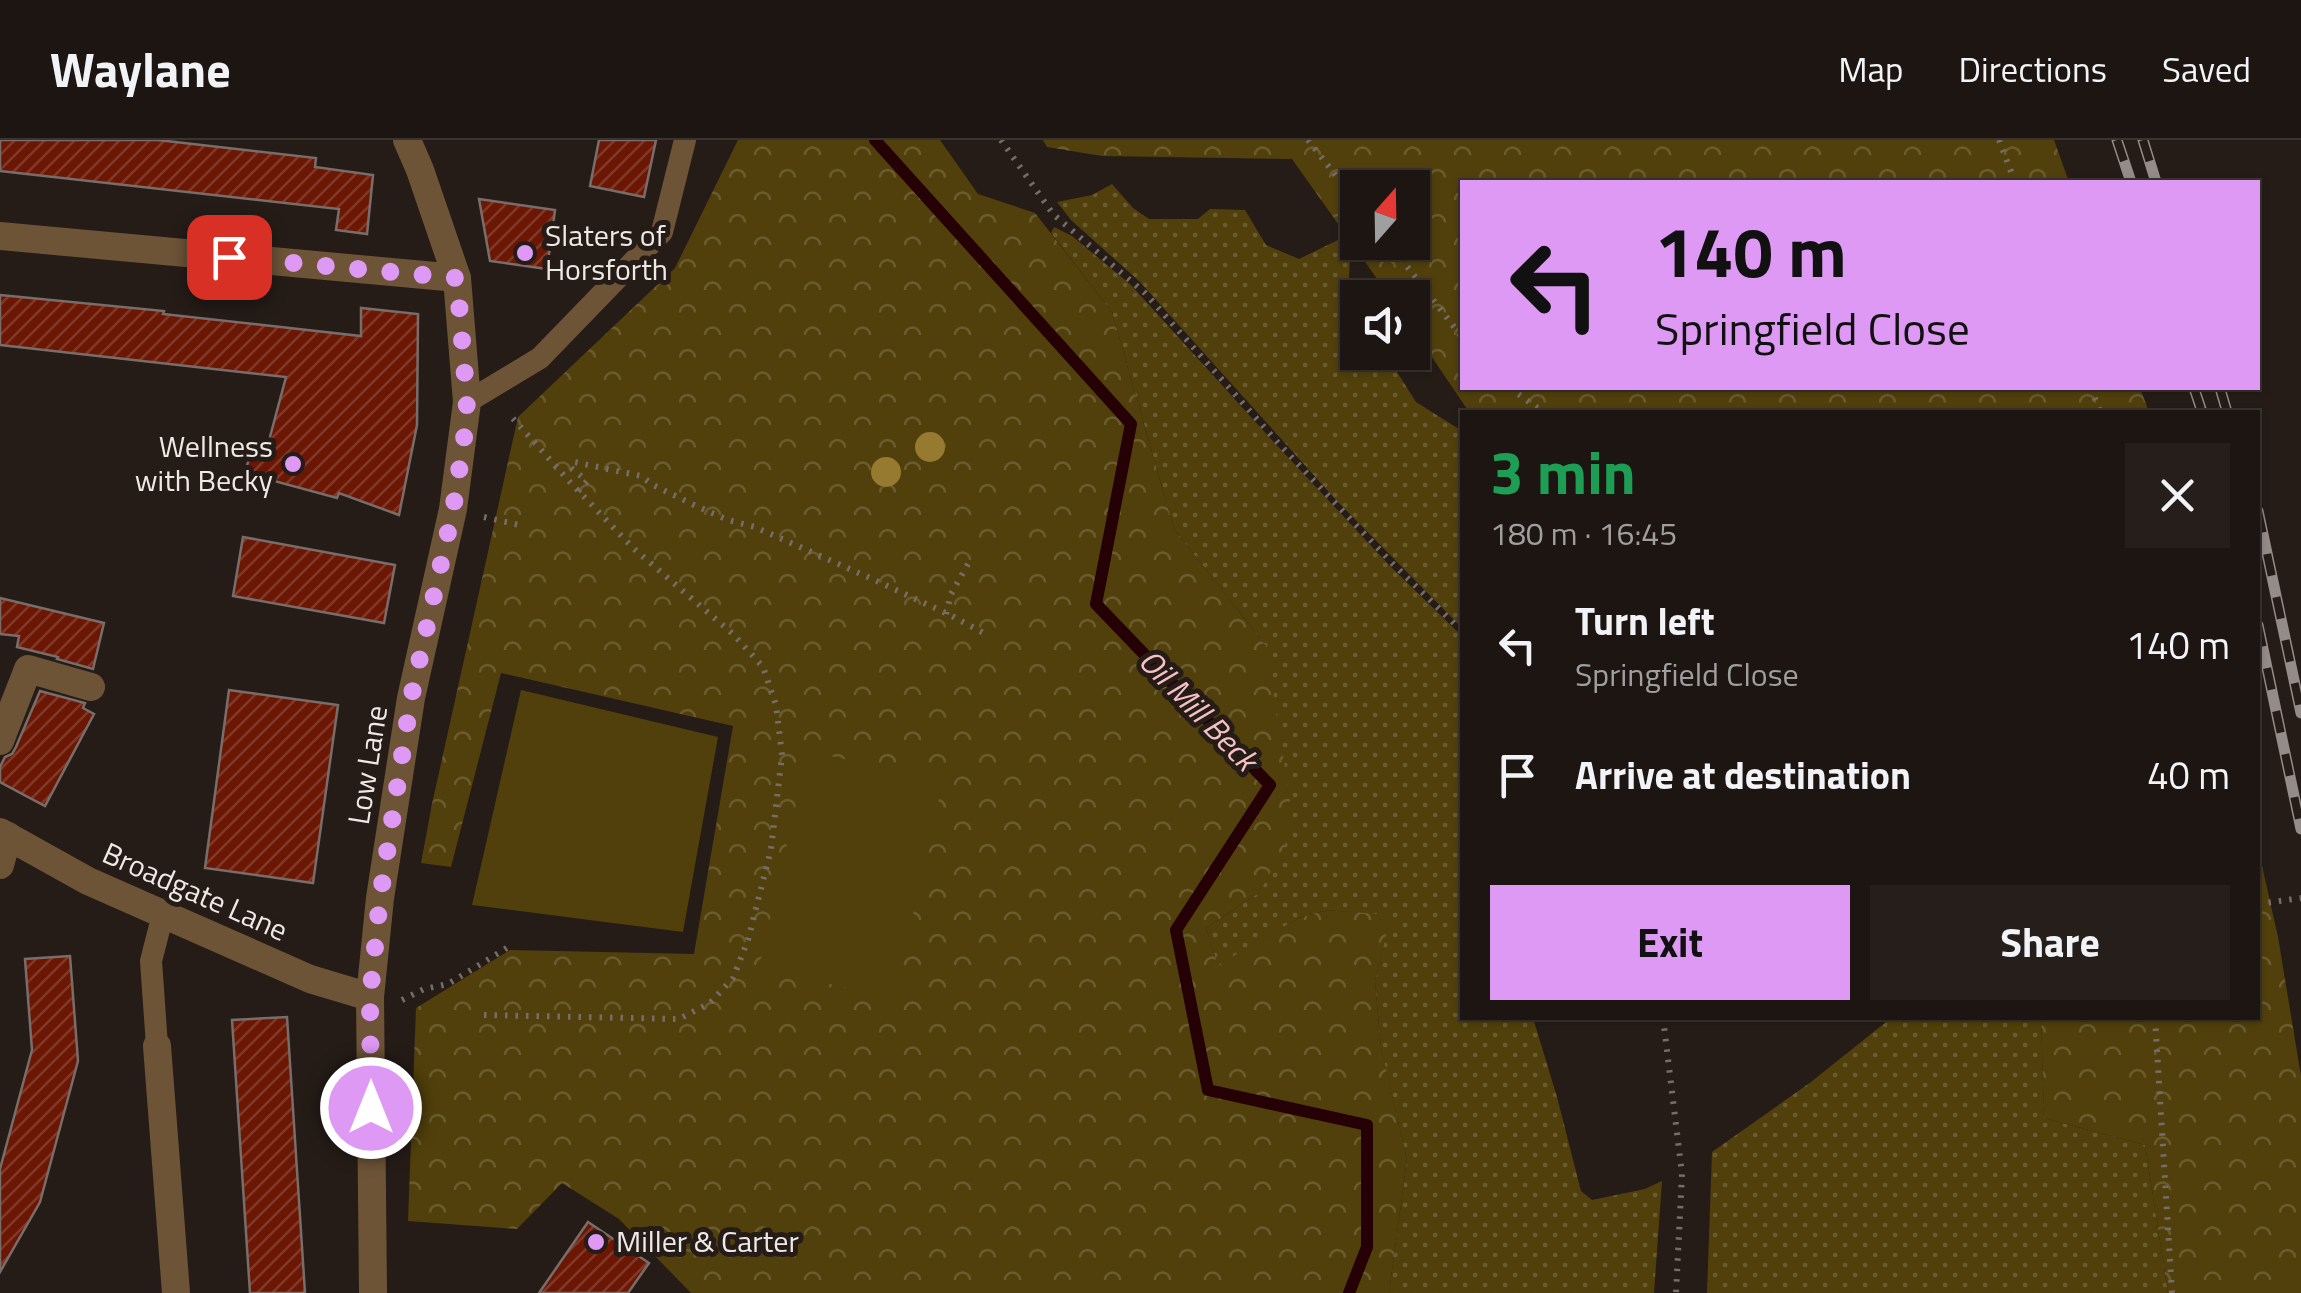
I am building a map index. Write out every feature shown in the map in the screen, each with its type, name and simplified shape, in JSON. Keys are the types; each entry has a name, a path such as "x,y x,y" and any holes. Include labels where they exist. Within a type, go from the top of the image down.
{"street":[{"name":"Low Lane","path":"373,1293 370,997 380,898 411,698 453,510 467,402 457,278 407,140"},
{"path":"0,236 457,278"},
{"path":"0,741 28,669 90,687"},
{"path":"0,866 4,834"},
{"name":"Broadgate Lane","path":"4,834 88,880 163,914 310,978 370,997"},
{"path":"157,1046 176,1293"}],"lane":[{"path":"467,402 540,358 662,232 685,140"},
{"path":"157,1046 151,961 163,914"}],"path":[{"path":"1002,140 1053,214 1146,293 1318,485 1460,628"},
{"path":"1308,140 1340,181"},
{"path":"1999,140 2014,180"},
{"path":"1402,260 1460,334"},
{"path":"1513,390 1540,410"},
{"path":"484,1016 679,1019 710,1002 732,978 742,953 770,848 782,755 776,705 763,667 733,634 632,548 506,410"},
{"path":"578,491 587,481 571,468 574,462 641,476 692,504 755,527 989,636"},
{"path":"946,614 951,594 968,564 974,567"},
{"path":"2260,904 2301,898"},
{"path":"370,997 404,1000 424,989 448,984 510,946"},
{"path":"1663,1020 1682,1174 1676,1293"},
{"path":"2156,1020 2172,1293"}],"green space":[{"path":"738,140 940,140 978,194 1035,213 1112,312 1174,529 1266,646 1294,827 1260,892 1206,928 1218,965 1299,918 1327,910 1391,915 1375,981 1381,1047 1407,1160 1389,1293 691,1293 619,1219 562,1183 517,1229 408,1221 416,1008 510,950 694,954 733,726 501,673 451,867 421,863 518,417 675,268"},
{"path":"1043,140 2054,140 2068,180 1460,180 1460,390 2141,390 2148,410 1468,410 1430,354 1430,280 1378,280 1364,260 1430,260 1430,170 1340,170 1340,227 1292,159 1102,156 1047,147"},
{"path":"1112,184 1133,208 1149,219 1198,219 1210,209 1245,210 1266,245 1299,259 1338,240 1340,260 1350,260 1349,280 1340,280 1340,370 1396,370 1416,402 1460,430 1460,626 1336,500 1140,282 1071,220 1057,202 1092,195"},
{"path":"1054,227 1072,236 1131,285 1390,566 1460,634 1460,1020 1534,1020 1581,1191 1592,1200 1645,1189 1662,1181 1654,1293 1389,1293 1407,1160 1381,1048 1375,981 1390,916 1327,910 1299,918 1218,966 1206,928 1260,892 1266,646 1174,529 1112,312 1051,233"},
{"path":"521,690 718,737 683,932 472,905"},
{"path":"808,751 943,781 894,998 759,968"},
{"path":"2260,857 2301,1076 2301,1293 2168,1293 2145,1145 2044,1118 2041,1020 2260,1020"},
{"path":"1888,1020 2041,1020 2044,1118 2145,1145 2168,1293 1707,1293 1712,1152 1811,1082"}],"building":[{"path":"0,140 158,140 316,158 315,167 373,175 367,234 336,230 339,209 0,171"},
{"path":"599,140 656,140 644,197 590,186"},
{"path":"479,199 555,210 547,269 490,261"},
{"path":"0,295 361,336 361,308 418,314 417,425 399,515 339,493 337,498 245,473 253,444 267,448 286,377 0,345"},
{"path":"243,537 395,565 384,623 233,596"},
{"path":"0,598 104,623 93,669 17,647 19,636 0,634"},
{"path":"229,690 338,705 313,883 205,868"},
{"path":"40,691 85,703 83,708 94,714 45,806 0,782 0,767 16,747"},
{"path":"70,956 78,1061 40,1202 0,1272 0,1169 32,1050 25,959"},
{"path":"287,1017 305,1293 250,1293 232,1020"},
{"name":"Miller & Carter","path":"588,1222 649,1263 628,1293 539,1293"}],"waterway":[{"name":"Oil Mill Beck","path":"875,140 1131,424 1096,604 1270,785 1176,930 1208,1090 1367,1125 1367,1247 1349,1293"}],"railway":[{"path":"2117,140 2130,180"},
{"path":"2143,140 2155,180"},
{"path":"2195,390 2201,410"},
{"path":"2221,390 2226,410"},
{"path":"2260,520 2301,713"},
{"path":"2260,634 2301,829"}],"place":[{"name":"Slaters of Horsforth","path":"525,253"},
{"name":"Wellness with Becky","path":"293,464"},
{"name":"Miller & Carter","path":"596,1242"}],"route":[{"path":"229,257 457,278 467,402 464,439 453,510 411,698 380,898 370,997 371,1108"}]}
